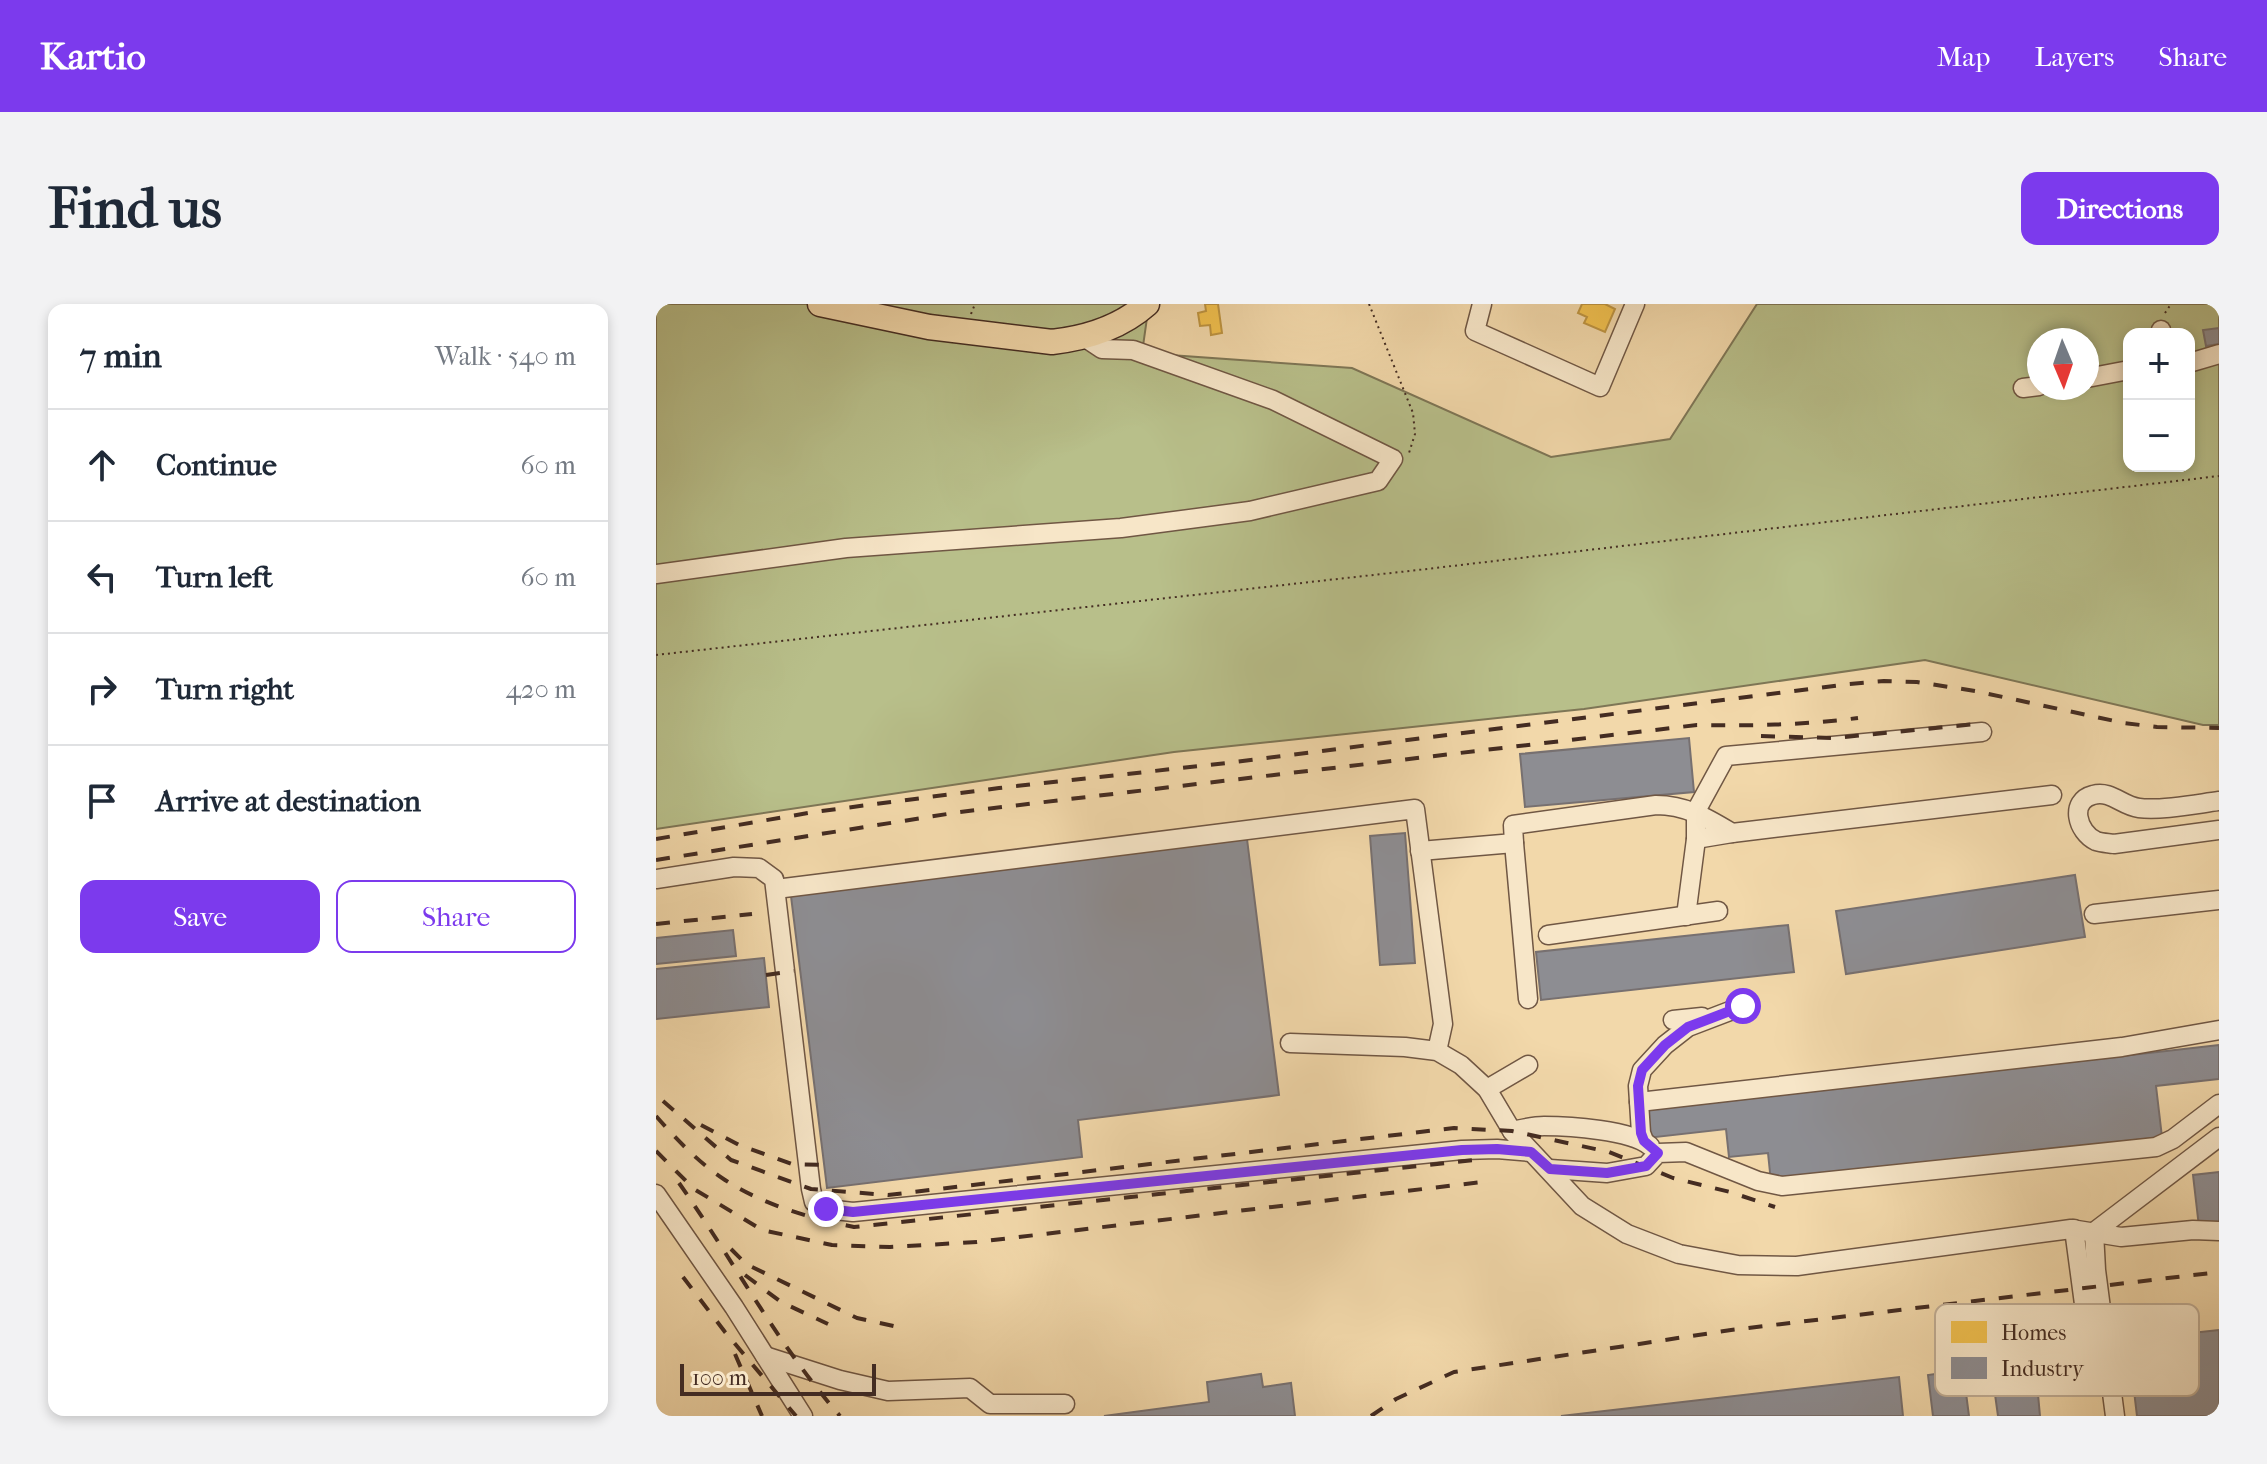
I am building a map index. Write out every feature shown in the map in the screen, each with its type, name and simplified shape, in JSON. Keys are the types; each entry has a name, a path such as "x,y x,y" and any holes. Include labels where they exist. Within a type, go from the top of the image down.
{"main road":[{"path":"820,304 929,327 1052,342 1084,337 1118,324 1147,304"}],"street":[{"path":"1482,304 1475,331 1600,387 1635,304"},
{"path":"656,574 846,548 1121,528 1250,511 1378,481 1393,459 1273,400 1133,350 1102,349 1084,337"},
{"path":"2195,361 2219,354"},
{"path":"2099,376 2123,371"},
{"path":"1686,916 1696,839 1696,811 1726,756 1982,732"},
{"path":"2219,801 2143,809 2129,807 2106,793 2083,799 2078,806 2078,818 2084,831 2093,840 2102,843 2219,830"},
{"path":"1696,839 2052,795"},
{"path":"1528,999 1513,825 1673,805 1696,811 1732,833"},
{"path":"776,889 1415,809 1443,1024 1437,1051"},
{"path":"1420,851 1514,843"},
{"path":"656,879 734,867 759,868 774,879 811,1189 814,1202 826,1209 853,1212 1462,1150 1531,1152"},
{"path":"2094,914 2219,900"},
{"path":"1548,935 1718,911"},
{"path":"1651,1147 1641,1133 1638,1086 1642,1070 1688,1027 1743,1006"},
{"path":"1673,1020 1721,1014"},
{"path":"1639,1102 2122,1047 2219,1030"},
{"path":"1290,1043 1437,1051 1461,1065 1487,1089 1512,1131 1582,1206 1627,1234 1679,1254 1738,1265 1797,1266 2074,1229 2121,1237 2193,1230 2219,1231"},
{"path":"1487,1089 1528,1065"},
{"path":"1512,1131 1541,1126 1605,1131 1651,1147 1686,1152 1758,1181 1782,1186 2156,1147 2173,1139 2219,1104"},
{"path":"2094,1232 2219,1137"},
{"path":"1550,1169 1607,1173 1646,1166 1651,1147"},
{"path":"656,1194 734,1307 803,1416"},
{"path":"2074,1229 2084,1304"},
{"path":"2094,1232 2100,1304"},
{"path":"765,1356 840,1380 888,1391 970,1388 990,1404 1065,1404"},
{"path":"2112,1396 2115,1416"}],"path":[{"path":"1369,304 1413,413 1415,434 1410,452 1405,457 1393,459"},
{"path":"656,655 2219,476"}],"green space":[{"path":"656,304 1149,304 1142,353 1352,368 1551,457 1670,439 1757,304 2219,304 2219,725 2203,725 1925,660 1584,709 1174,752 656,829"}],"building: Homes":[{"path":"1205,304 1218,304 1222,333 1211,335 1210,325 1200,326 1198,313 1206,311"},
{"path":"1582,304 1605,304 1615,309 1605,332 1584,323 1587,317 1578,313"}],"building: Industry":[{"path":"2219,328 2219,344 2206,346 2203,330"},
{"path":"1689,738 1694,792 1525,807 1520,754"},
{"path":"1405,833 1415,963 1380,965 1370,836"},
{"path":"1247,839 1279,1095 1078,1120 1082,1157 827,1188 791,896"},
{"path":"2075,875 2085,937 1846,974 1836,911"},
{"path":"1788,925 1794,972 1541,1000 1536,952"},
{"path":"733,930 736,956 656,964 656,938"},
{"path":"764,958 769,1007 656,1019 656,969"},
{"path":"2219,1045 2219,1079 2156,1086 2162,1137 1771,1182 1768,1153 1729,1157 1726,1129 1647,1138 1644,1110"},
{"path":"2219,1172 2219,1225 2199,1227 2193,1175"},
{"path":"2219,1330 2219,1416 2137,1416 2135,1396 2199,1396 2199,1332"},
{"path":"1261,1374 1263,1387 1291,1383 1295,1416 1104,1416 1209,1402 1207,1382"},
{"path":"1935,1374 1935,1396 1966,1396 1969,1416 1933,1416 1928,1375"},
{"path":"1899,1377 1903,1416 1561,1416"},
{"path":"1995,1396 2038,1396 2040,1416 1998,1416"}],"railway":[{"path":"656,839 814,812 999,788 1227,763 1884,681 1917,682 1975,691 2124,723 2219,728"},
{"path":"656,860 960,812 1697,725 1778,724 1858,718"},
{"path":"1761,736 1834,738 1976,724"},
{"path":"656,924 752,914"},
{"path":"766,975 794,971"},
{"path":"663,1101 731,1160 811,1189 888,1195 1454,1128 1512,1131 1609,1152 1673,1178 1775,1207"},
{"path":"656,1116 697,1158 740,1189 787,1210 854,1227 1483,1159"},
{"path":"701,1125 739,1145 792,1164 824,1165"},
{"path":"656,1151 694,1189 762,1230 832,1245 890,1247 977,1242 1482,1182"},
{"path":"679,1183 796,1360 840,1416"},
{"path":"731,1249 746,1264 857,1318 903,1328"},
{"path":"1950,1304 2219,1272"},
{"path":"745,1275 781,1302 828,1324"},
{"path":"683,1277 796,1416"},
{"path":"1371,1416 1396,1399 1454,1372 1731,1330 1935,1306"},
{"path":"735,1354 762,1416"}],"route":[{"path":"826,1209 853,1212 1462,1150 1531,1152 1550,1169 1607,1173 1646,1166 1658,1153 1644,1141 1641,1133 1638,1086 1642,1070 1665,1045 1688,1027 1743,1006"}]}
